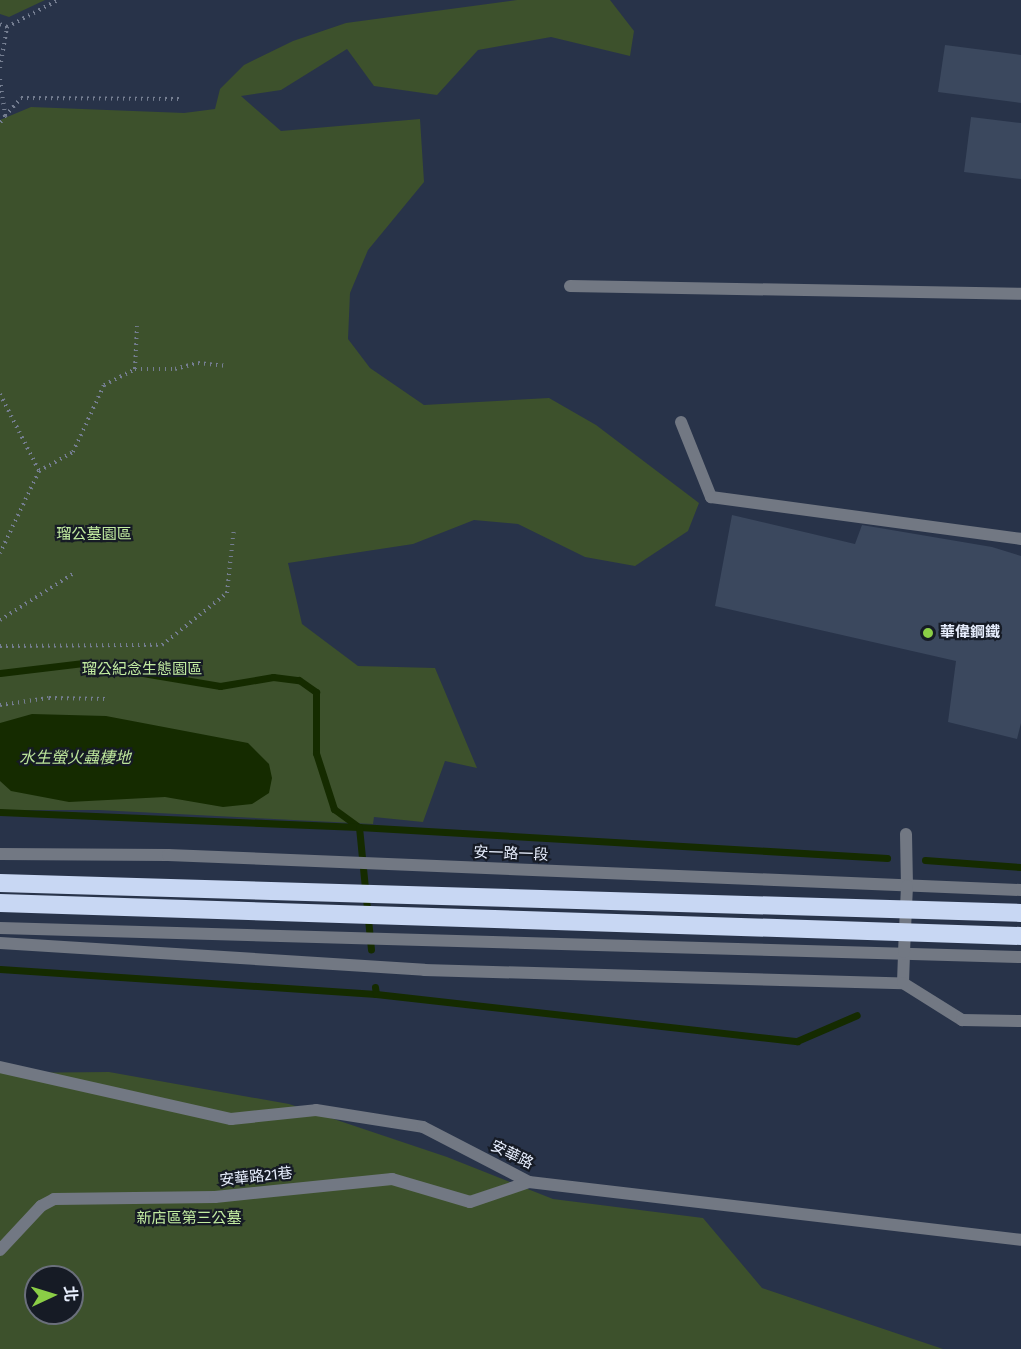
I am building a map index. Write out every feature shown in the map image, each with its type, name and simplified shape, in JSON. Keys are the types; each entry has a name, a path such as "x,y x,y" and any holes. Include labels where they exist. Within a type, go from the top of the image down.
{"highway":[{"path":"0,883 1021,913"},
{"path":"0,903 1021,936"}],"street":[{"path":"570,286 1021,294"},
{"path":"681,422 711,497 1021,539"},
{"path":"903,983 907,886 906,834"},
{"name":"安一路一段","path":"0,854 168,855 1021,890"},
{"path":"0,928 1021,957"},
{"path":"0,943 424,970 903,983 962,1020 1021,1021"},
{"name":"安華路","path":"0,1067 231,1119 316,1110 423,1127 529,1182 1021,1240"},
{"name":"安華路21巷","path":"0,1250 41,1206 54,1199 215,1197 392,1179 470,1202 529,1182"}],"path":[{"path":"7,27 58,0"},
{"path":"0,24 7,27"},
{"path":"0,68 7,27"},
{"path":"0,79 4,116"},
{"path":"0,123 21,98 181,99"},
{"path":"135,369 137,326"},
{"path":"0,553 39,471 73,452 104,385 135,369 175,369 198,363 227,366"},
{"path":"0,394 39,471"},
{"path":"0,646 162,645 227,592 234,528"},
{"path":"0,620 74,573"},
{"path":"0,705 49,698 107,699"}],"green space":[{"path":"0,0 45,0 9,17 0,14"},
{"path":"517,0 610,0 634,31 630,56 551,37 478,50 437,95 374,86 347,49 281,90 241,96 281,131 420,119 424,182 368,250 350,293 348,339 370,368 424,405 549,398 596,425 699,503 688,531 635,566 585,557 518,524 474,520 413,544 288,563 302,624 358,666 435,668 477,768 445,761 423,822 374,817 373,824 98,810 0,810 0,120 31,107 184,113 215,109 220,89 244,65 293,41 346,23"},
{"name":"新店區第三公墓","path":"109,1072 289,1104 447,1157 553,1199 703,1218 762,1288 943,1349 0,1349 0,1073"}],"water":[{"name":"水生螢火蟲棲地","path":"32,714 106,716 248,743 269,764 272,778 269,793 252,804 223,807 165,797 69,802 11,791 0,781 0,723"}],"building":[{"path":"945,45 1021,55 1021,103 938,92"},
{"path":"971,117 1021,123 1021,179 964,172"},
{"name":"華偉鋼鐵","path":"732,515 855,544 862,525 992,547 1021,556 1021,723 1017,739 948,722 956,661 715,606"}],"waterway":[{"path":"0,673 83,663 220,686 273,677 299,680 316,692 316,753 334,809 359,827 887,858"},
{"path":"0,812 359,827 371,949"},
{"path":"925,860 1021,867"},
{"path":"0,969 376,994"},
{"path":"375,987 376,994 797,1041 857,1015"}],"place":[{"name":"華偉鋼鐵","path":"928,633"}],"park label":[{"name":"瑠公墓園區","path":"94,535"},
{"name":"瑠公紀念生態園區","path":"142,670"}]}
